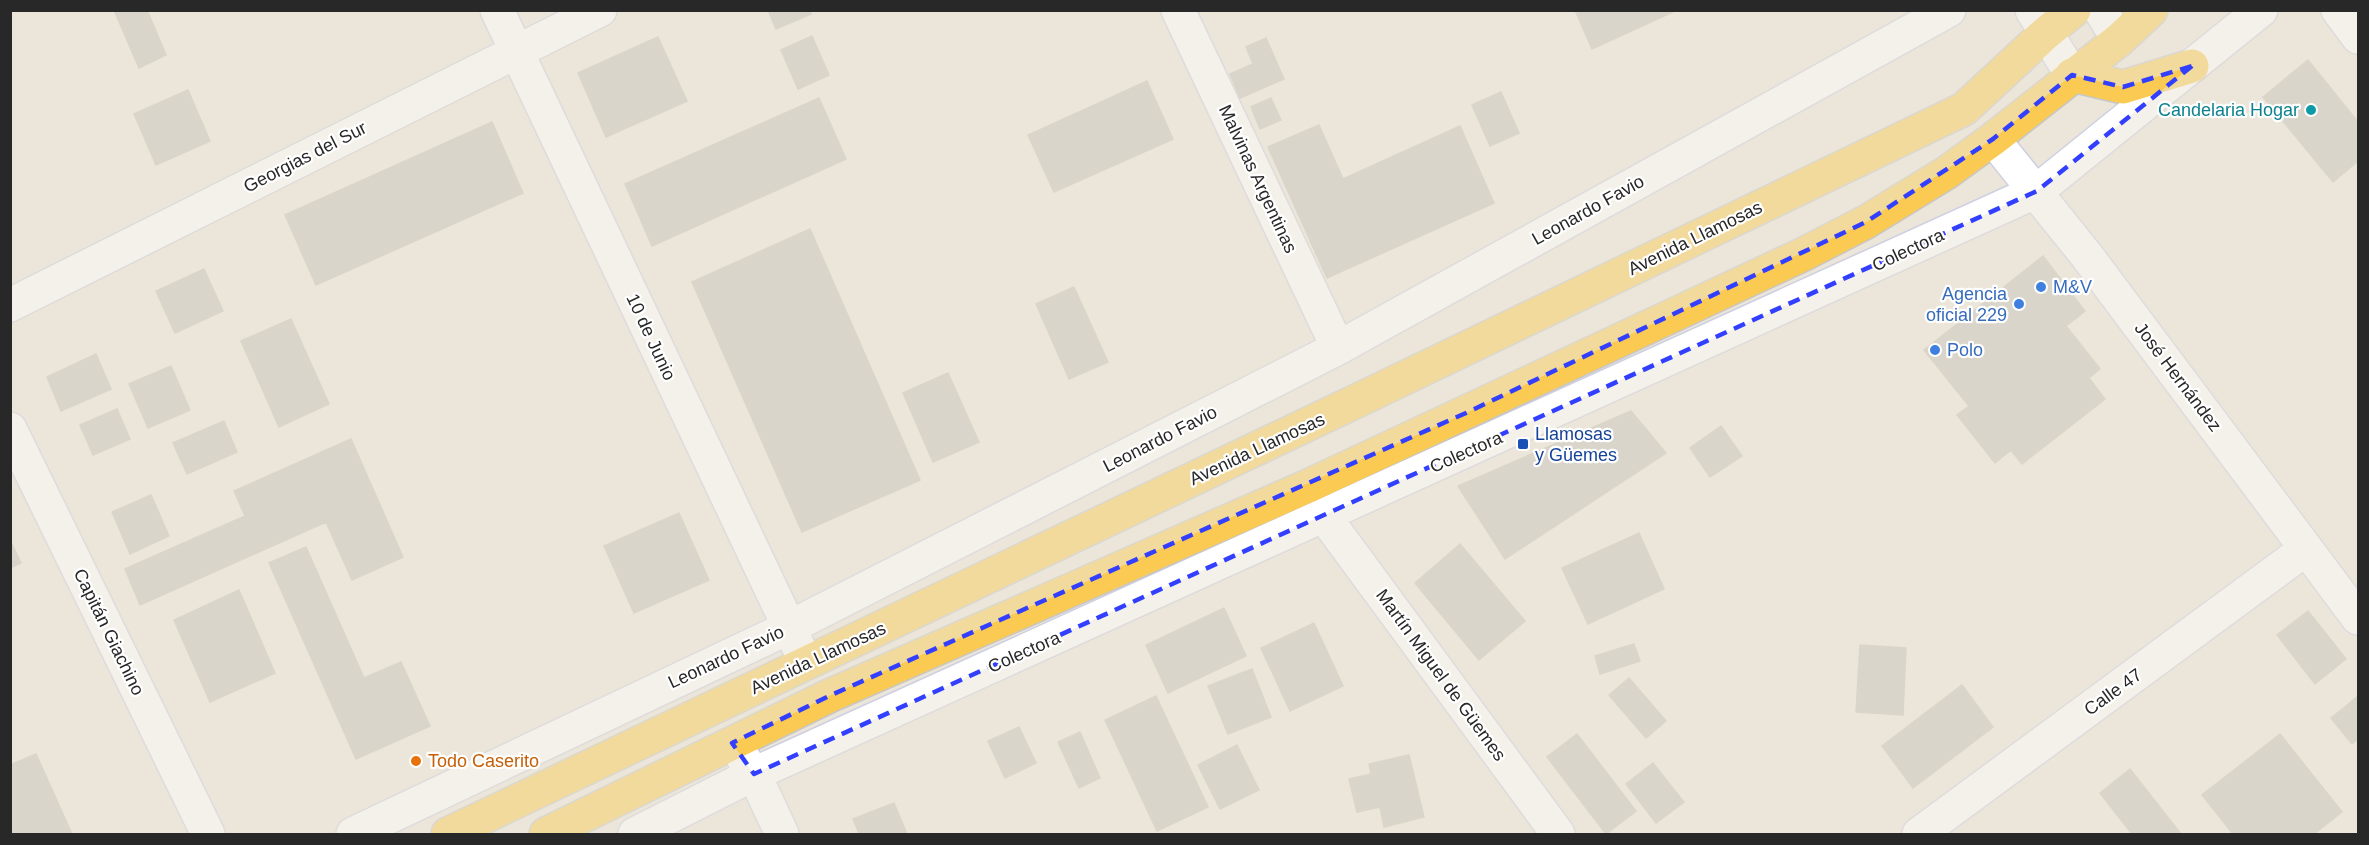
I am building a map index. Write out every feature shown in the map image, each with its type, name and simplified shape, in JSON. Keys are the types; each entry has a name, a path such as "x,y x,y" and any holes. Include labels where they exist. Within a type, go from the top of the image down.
{"highway":[{"name":"Avenida Llamosas","path":"448,834 1389,386 1964,109 2039,22 2074,10"},
{"path":"546,834 829,696 1306,487 1804,254 1866,222 1946,173 1993,139 2118,40 2151,10"},
{"path":"2072,75 2123,87 2192,66"}],"street":[{"name":"10 de Junio","path":"497,10 788,628 807,663"},
{"name":"Georgias del Sur","path":"10,305 600,10"},
{"name":"Malvinas Argentinas","path":"1178,10 1338,348"},
{"name":"Leonardo Favio","path":"353,834 788,628 1338,348 1949,10"},
{"path":"2100,10 2118,40"},
{"name":"Colectora","path":"635,834 754,774 2037,191 2261,10"},
{"path":"2338,10 2358,37"},
{"path":"2039,22 2072,75"},
{"name":"José Hernández","path":"1993,139 2037,191 2358,618"},
{"name":"Capitán Giachino","path":"10,429 208,834"},
{"name":"Martín Miguel de Güemes","path":"1324,516 1558,834"},
{"name":"Calle 47","path":"1919,834 2306,549"},
{"path":"732,743 754,774 782,834"}],"highlighted area":[{"path":"2192,66 2037,191 754,774 732,743 829,696 1466,413 1866,222 1993,139 2072,75 2123,87"}],"building":[{"path":"114,10 147,10 166,55 139,68"},
{"path":"768,10 810,10 811,14 776,29"},
{"path":"1575,10 1677,10 1592,49"},
{"path":"812,36 829,75 798,89 781,50"},
{"path":"658,37 687,101 606,137 578,73"},
{"path":"1266,38 1284,79 1240,98 1230,74 1253,64 1246,47"},
{"name":"Candelaria Hogar","path":"2308,60 2358,122 2358,161 2333,182 2263,97"},
{"path":"1147,81 1173,139 1054,192 1028,135"},
{"path":"188,90 210,141 156,165 134,114"},
{"path":"1501,92 1519,133 1490,146 1472,105"},
{"path":"819,98 846,159 652,246 625,184"},
{"path":"1271,98 1281,120 1260,129 1251,107"},
{"path":"492,122 523,193 316,285 285,215"},
{"path":"1319,125 1343,179 1460,126 1494,203 1327,278 1268,147"},
{"path":"810,229 920,480 802,532 692,282"},
{"path":"2043,256 2085,311 2066,326 2100,369 2089,378 2105,399 2022,464 2011,450 1995,463 1957,415 1969,406 1924,350"},
{"path":"204,269 223,311 175,333 156,291"},
{"path":"1074,287 1108,362 1069,379 1036,304"},
{"path":"291,319 329,404 279,427 241,341"},
{"path":"96,354 111,389 61,411 47,377"},
{"path":"171,366 190,410 148,428 129,384"},
{"path":"948,373 979,442 933,462 903,393"},
{"path":"117,409 130,439 93,455 80,425"},
{"path":"1631,411 1666,453 1505,559 1458,486"},
{"path":"224,421 237,452 187,474 173,443"},
{"path":"1721,426 1742,456 1710,477 1690,448"},
{"path":"351,439 403,557 352,580 326,522 140,605 125,569 245,516 234,491"},
{"path":"151,495 169,536 130,554 112,512"},
{"path":"679,513 709,580 634,613 604,546"},
{"path":"1639,533 1664,589 1588,624 1562,568"},
{"path":"10,540 21,563 10,568"},
{"path":"1460,544 1525,621 1479,660 1415,583"},
{"path":"306,547 364,678 401,662 430,726 356,759 269,563"},
{"path":"239,590 275,673 210,702 174,620"},
{"path":"1224,608 1246,656 1168,693 1146,645"},
{"path":"2308,611 2346,659 2315,684 2277,635"},
{"path":"1314,623 1343,686 1290,711 1261,648"},
{"path":"1634,644 1640,661 1600,674 1595,656"},
{"path":"1860,645 1906,648 1903,715 1856,712"},
{"path":"1252,669 1271,717 1228,734 1208,686"},
{"path":"1629,678 1666,721 1646,738 1609,695"},
{"path":"1962,685 1993,727 1913,788 1882,746"},
{"path":"1156,696 1208,807 1157,831 1105,720"},
{"path":"2358,696 2358,739 2352,744 2331,718"},
{"path":"1019,727 1036,763 1005,778 988,741"},
{"path":"1080,732 1100,778 1079,788 1058,742"},
{"path":"1577,734 1636,811 1606,834 1547,757"},
{"path":"2280,734 2342,812 2314,834 2233,834 2202,795"},
{"path":"1237,745 1259,790 1220,809 1198,765"},
{"path":"36,754 72,834 10,834 10,765"},
{"path":"1409,755 1424,817 1384,827 1380,807 1357,812 1349,779 1371,774 1369,764"},
{"path":"1653,763 1684,802 1656,823 1626,784"},
{"path":"2130,769 2181,834 2132,834 2100,793"},
{"path":"894,803 907,834 859,834 853,819"}],"place":[{"name":"Candelaria Hogar","path":"2311,110"},
{"name":"M&V","path":"2041,287"},
{"name":"Agencia oficial 229","path":"2019,304"},
{"name":"Polo","path":"1935,350"},
{"name":"Llamosas y Güemes","path":"1523,444"},
{"name":"Todo Caserito","path":"416,761"}]}
